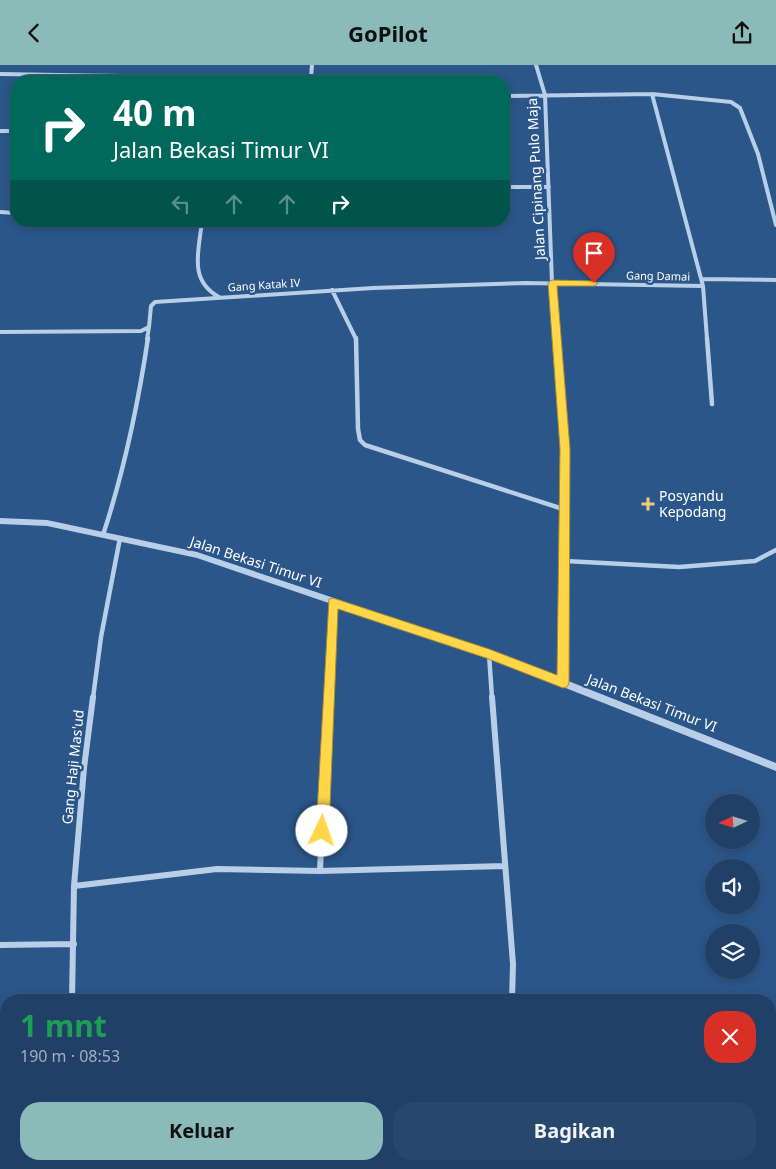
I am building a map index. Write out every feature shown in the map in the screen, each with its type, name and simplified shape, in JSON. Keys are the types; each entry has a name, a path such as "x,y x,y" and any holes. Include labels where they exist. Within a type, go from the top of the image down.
{"street":[{"name":"Jalan Cipinang Pulo Maja","path":"536,65 545,95 552,283 565,449 566,510 563,683"},
{"path":"0,74 61,75"},
{"path":"652,94 702,279 712,404"},
{"path":"510,96 652,94 721,100 735,104 740,109 758,154 776,225"},
{"path":"510,187 549,187"},
{"path":"201,227 198,258 200,279 203,286 220,297"},
{"path":"702,279 776,280"},
{"name":"Gang Damai","path":"552,283 703,286"},
{"name":"Gang Katak IV","path":"149,327 151,306 154,301 332,290 552,283"},
{"path":"332,290 356,337 358,429 360,440 365,445 566,510"},
{"path":"0,332 142,331 149,327"},
{"path":"103,535 127,456 140,396 149,327"},
{"name":"Jalan Bekasi Timur VI","path":"0,521 47,523 196,555 489,654 776,767"},
{"name":"Gang Haji Mas'ud","path":"72,994 74,886 84,769 101,637 120,538"},
{"path":"565,561 680,567 755,561 776,550"},
{"path":"320,871 333,602"},
{"path":"489,654 513,964 512,994"},
{"path":"74,886 217,869 320,871 504,866"},
{"path":"0,945 74,944"}],"place":[{"name":"Posyandu Kepodang","path":"648,504"}],"route":[{"path":"322,831 333,602 489,654 563,683 566,510 565,449 552,283 594,283"}]}
